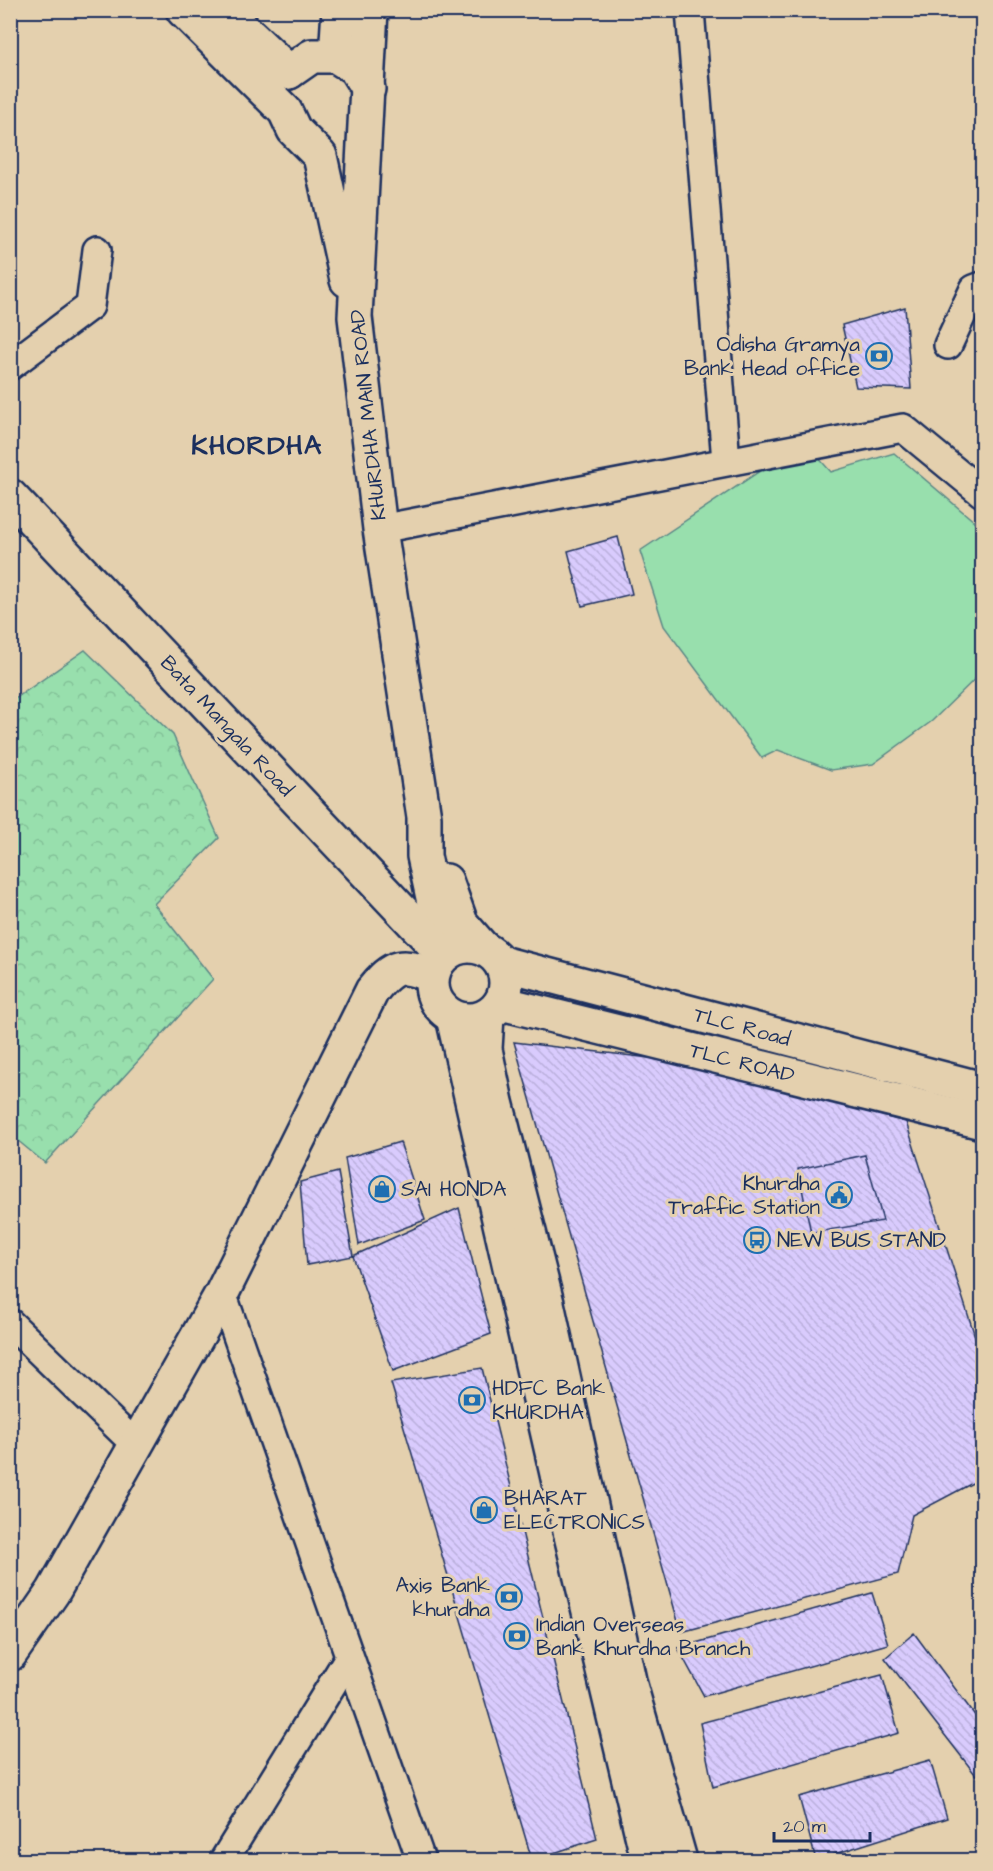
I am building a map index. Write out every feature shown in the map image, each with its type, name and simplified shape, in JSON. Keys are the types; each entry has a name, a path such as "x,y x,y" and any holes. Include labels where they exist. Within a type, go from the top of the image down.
{"main road":[{"path":"183,10 285,111 294,130 320,156 356,316"},
{"path":"223,10 289,72"},
{"path":"336,56 339,10"},
{"name":"KHURDHA MAIN ROAD","path":"371,10 356,316 380,529 424,817"},
{"path":"285,111 289,72 312,56 336,56 356,68 368,89"},
{"path":"320,156 344,151 366,134"},
{"name":"Bata Mangala Road","path":"10,496 440,962"},
{"name":"Bata Mangala Road","path":"10,522 440,962"},
{"path":"424,817 424,856 438,921 440,962 433,992 440,1007 453,1017 470,1020 494,1009"},
{"path":"424,817 461,923 492,955 507,983 494,1009 485,1049 547,1303 630,1685 677,1849"},
{"path":"10,1654 53,1592 222,1293 372,991 382,978 396,968 413,968 440,962 464,945 492,955"},
{"name":"TLC Road","path":"492,955 982,1089"},
{"name":"TLC ROAD","path":"494,1009 982,1122"},
{"path":"453,1017 567,1519 648,1860"}],"street":[{"path":"690,10 726,461"},
{"path":"10,366 90,306 97,250"},
{"path":"948,345 974,289 982,286"},
{"path":"380,529 903,428 982,493"},
{"path":"222,1293 421,1860"},
{"path":"10,1323 136,1445"},
{"path":"224,1860 349,1657"}],"green space":[{"path":"808,446 831,472 894,453 982,528 982,672 932,721 873,764 831,770 778,750 762,758 664,626 640,551 763,469"},
{"path":"85,650 173,735 219,838 154,904 213,979 45,1163 11,1135 11,694 16,698"}],"building":[{"name":"Odisha Gramya Bank Head office","path":"905,307 911,389 856,387 842,325"},
{"path":"618,537 632,594 582,606 568,551"},
{"name":"NEW BUS STAND","path":"514,1042 675,1061 906,1122 982,1358 982,1478 912,1515 898,1574 681,1632"},
{"name":"SAI HONDA","path":"400,1142 425,1220 359,1245 345,1158"},
{"name":"Khurdha Traffic Station","path":"865,1155 883,1221 811,1233 798,1169"},
{"path":"338,1172 353,1256 307,1265 300,1182"},
{"path":"459,1208 491,1334 393,1371 353,1256"},
{"path":"482,1368 597,1839 532,1860 391,1383"},
{"path":"872,1593 888,1644 704,1696 678,1648"},
{"path":"914,1633 982,1725 982,1783 885,1658"},
{"path":"882,1675 899,1733 713,1787 700,1723"},
{"path":"930,1760 947,1818 816,1860 799,1797"},
{"path":"784,1854 786,1860 761,1860"}],"place":[{"name":"Odisha Gramya Bank Head office","path":"879,356"},
{"name":"SAI HONDA","path":"382,1189"},
{"name":"Khurdha Traffic Station","path":"839,1195"},
{"name":"NEW BUS STAND","path":"757,1240"},
{"name":"HDFC Bank KHURDHA","path":"472,1400"},
{"name":"BHARAT ELECTRONICS","path":"484,1510"},
{"name":"Axis Bank khurdha","path":"509,1597"},
{"name":"Indian Overseas Bank Khurdha Branch","path":"517,1636"}],"district":[{"name":"KHORDHA","path":"257,446"}]}
